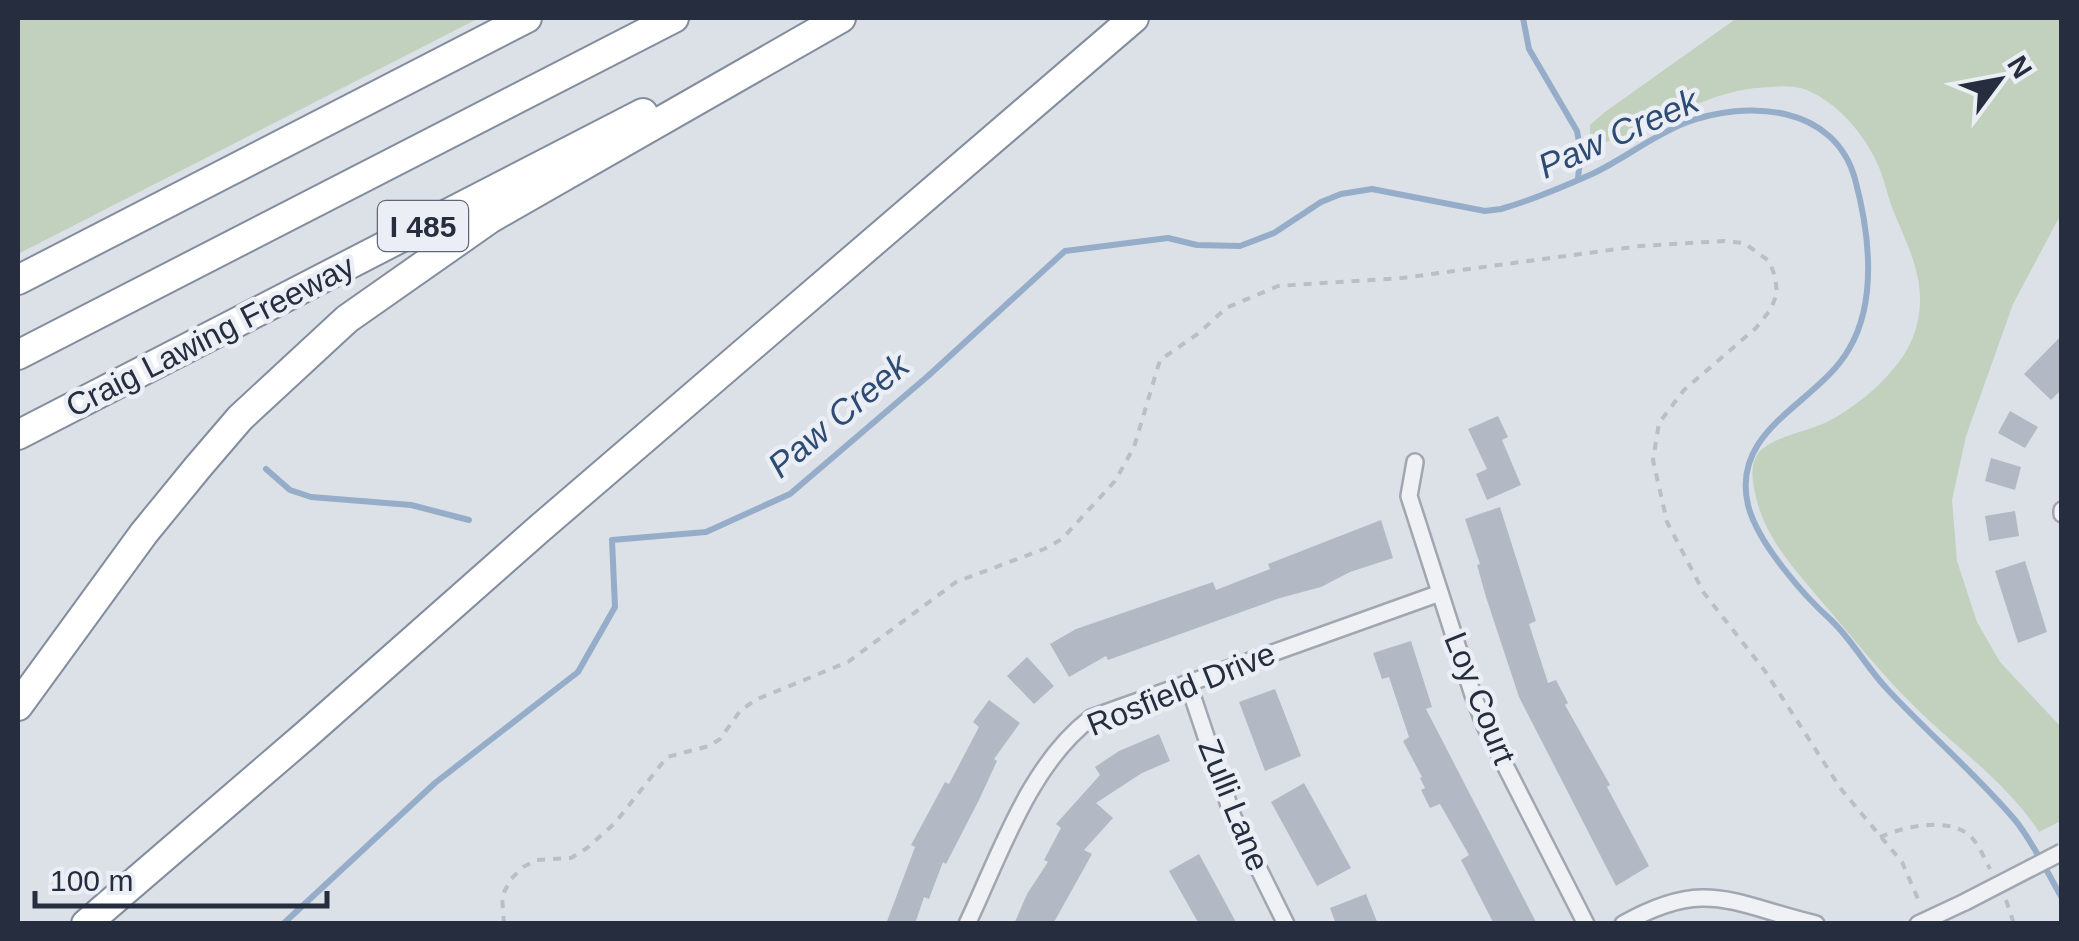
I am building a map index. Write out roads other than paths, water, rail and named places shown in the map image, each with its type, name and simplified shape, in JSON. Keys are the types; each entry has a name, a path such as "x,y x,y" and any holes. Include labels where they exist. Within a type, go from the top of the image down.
{"highway":[{"path":"18,280 527,18"},
{"name":"I 485","path":"18,355 674,18"},
{"name":"Craig Lawing Freeway","path":"18,435 830,18"},
{"path":"18,706 144,532 230,430 347,319 491,218 841,18"},
{"path":"86,924 308,734 538,529 1134,18"}],"street":[{"name":"Loy Court","path":"1415,462 1409,496 1485,726 1586,924"},
{"name":"Rosfield Drive","path":"968,924 1039,774 1073,732 1091,718 1440,593"},
{"name":"Zulli Lane","path":"1188,683 1234,817 1286,924"},
{"path":"1918,924 2062,852"},
{"path":"1623,924 1667,902 1716,896 1816,924"}],"waterway":[{"path":"1523,18 1529,49 1577,131 1581,153 1578,178"},
{"name":"Paw Creek","path":"283,924 435,783 578,672 615,607 612,540 706,532 790,494 1065,251 1168,238 1197,245 1240,246 1274,233 1321,202 1372,189 1485,211 1501,209 1592,174 1685,123 1735,111 1786,114 1809,122 1829,136 1844,154 1855,179 1868,265 1864,309 1849,349 1818,386 1764,436 1752,456 1746,478 1753,520 1782,567 1839,628 1880,682 2015,820 2062,898"},
{"name":"Paw Creek","path":"266,469 290,490 311,497 411,505 469,520"}]}
